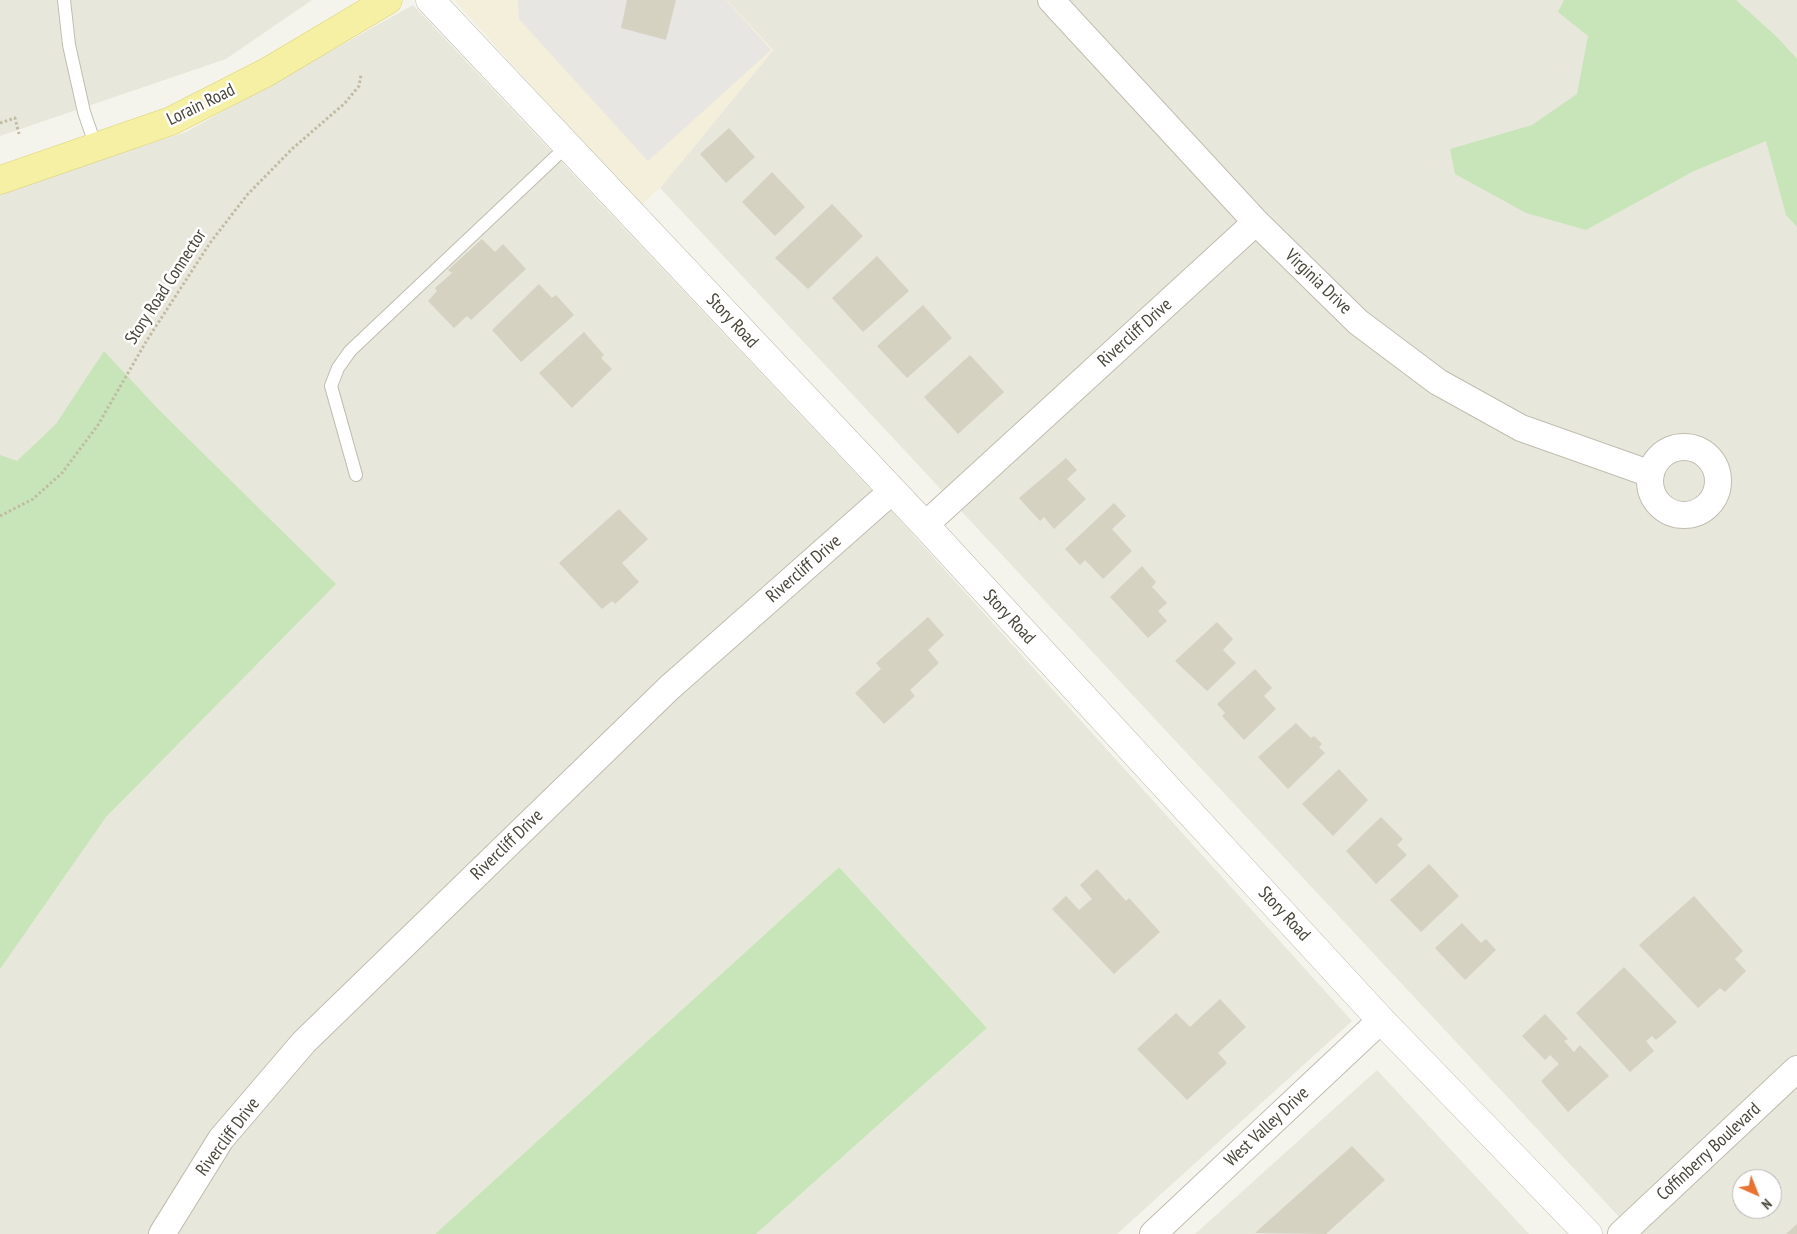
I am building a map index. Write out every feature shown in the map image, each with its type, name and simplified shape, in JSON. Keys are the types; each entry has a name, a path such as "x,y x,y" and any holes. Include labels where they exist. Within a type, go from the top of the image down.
{"main road":[{"name":"Lorain Road","path":"0,180 172,120 267,72 388,0"}],"street":[{"name":"Story Road","path":"430,0 925,525 1381,1020 1588,1234"},
{"name":"Virginia Drive","path":"1051,0 1256,222 1358,322 1438,382 1521,428 1651,474"},
{"name":"Rivercliff Drive","path":"925,525 1256,222"},
{"name":"Rivercliff Drive","path":"162,1234 221,1139 304,1042 669,688 892,491"},
{"name":"West Valley Drive","path":"1153,1234 1381,1020"},
{"name":"Coffinberry Boulevard","path":"1621,1234 1797,1069"}],"lane":[{"path":"64,0 69,45 82,103 96,147"},
{"path":"356,475 331,386 338,368 350,351 567,146"}],"path":[{"name":"Story Road Connector","path":"0,516 32,499 62,473 98,425 147,340 210,243 247,195 292,149 345,103 359,86 361,75"},
{"path":"0,123 15,118 19,134"}],"shaded area":[{"path":"0,0 312,0 226,59 0,136"},
{"path":"454,0 727,0 773,50 660,188 640,206"},
{"path":"518,0 726,0 771,50 648,161 519,19"},
{"path":"726,0 1797,0 1797,1234 1635,1234 660,188 773,50"},
{"path":"413,5 897,517 1352,1021 1117,1234 756,1234 987,1028 839,867 435,1234 0,1234 0,192 186,132"},
{"path":"1377,1070 1529,1234 1195,1234"}],"green space":[{"path":"1564,0 1736,0 1778,38 1797,59 1797,227 1786,215 1766,141 1694,171 1586,230 1526,213 1455,174 1450,149 1532,125 1577,94 1588,36 1558,12"},
{"path":"104,351 159,410 336,584 106,817 0,969 0,455 17,461 56,424"},
{"path":"839,867 987,1028 756,1234 435,1234"}],"building":[{"path":"627,0 676,0 666,40 621,28"},
{"path":"729,128 755,157 726,183 700,154"},
{"path":"772,172 805,207 775,236 742,202"},
{"path":"832,204 863,236 808,289 775,258"},
{"path":"482,239 495,252 503,244 526,269 471,320 467,316 454,328 428,301 437,291 435,288 452,273 448,270"},
{"path":"877,256 909,291 863,332 832,298"},
{"path":"539,284 552,298 556,295 574,315 521,362 492,330"},
{"path":"923,305 952,338 907,378 877,346"},
{"path":"584,332 604,355 601,358 612,369 572,408 539,373"},
{"path":"970,355 1004,392 958,434 924,397"},
{"path":"1066,458 1077,470 1067,479 1086,499 1054,529 1044,517 1040,521 1019,498"},
{"path":"1114,503 1126,516 1112,529 1132,551 1103,579 1085,560 1080,565 1065,549"},
{"path":"619,509 648,539 622,563 639,582 615,604 612,601 602,609 559,563"},
{"path":"1142,566 1156,582 1152,587 1167,603 1158,611 1167,621 1148,638 1110,597"},
{"path":"928,617 944,635 928,650 939,663 910,690 915,696 884,724 855,693 881,669 876,663"},
{"path":"1217,622 1233,639 1223,650 1236,663 1207,691 1175,661"},
{"path":"1255,669 1272,688 1264,696 1276,709 1244,740 1222,716 1225,713 1217,704"},
{"path":"1296,723 1311,738 1314,736 1322,744 1319,747 1325,753 1288,789 1258,757"},
{"path":"1339,769 1368,800 1333,836 1302,804"},
{"path":"1381,817 1403,839 1397,845 1407,855 1376,884 1346,851"},
{"path":"1429,864 1459,896 1421,932 1390,900"},
{"path":"1097,869 1126,901 1129,898 1160,932 1114,974 1052,909 1066,896 1079,910 1092,899 1080,885"},
{"path":"1694,896 1743,951 1735,959 1746,971 1725,992 1720,988 1698,1008 1639,945"},
{"path":"1462,923 1481,943 1486,939 1496,950 1465,980 1435,948"},
{"path":"1624,967 1677,1022 1656,1040 1652,1036 1646,1041 1654,1051 1630,1072 1576,1013"},
{"path":"1220,999 1246,1027 1218,1053 1227,1063 1187,1100 1137,1049 1176,1013 1190,1027"},
{"path":"1545,1014 1568,1039 1564,1041 1574,1052 1580,1045 1609,1076 1568,1112 1541,1081 1559,1064 1550,1055 1545,1060 1522,1036"},
{"path":"1352,1146 1385,1180 1326,1234 1255,1233"},
{"path":"1797,1224 1797,1234 1786,1234"}]}
